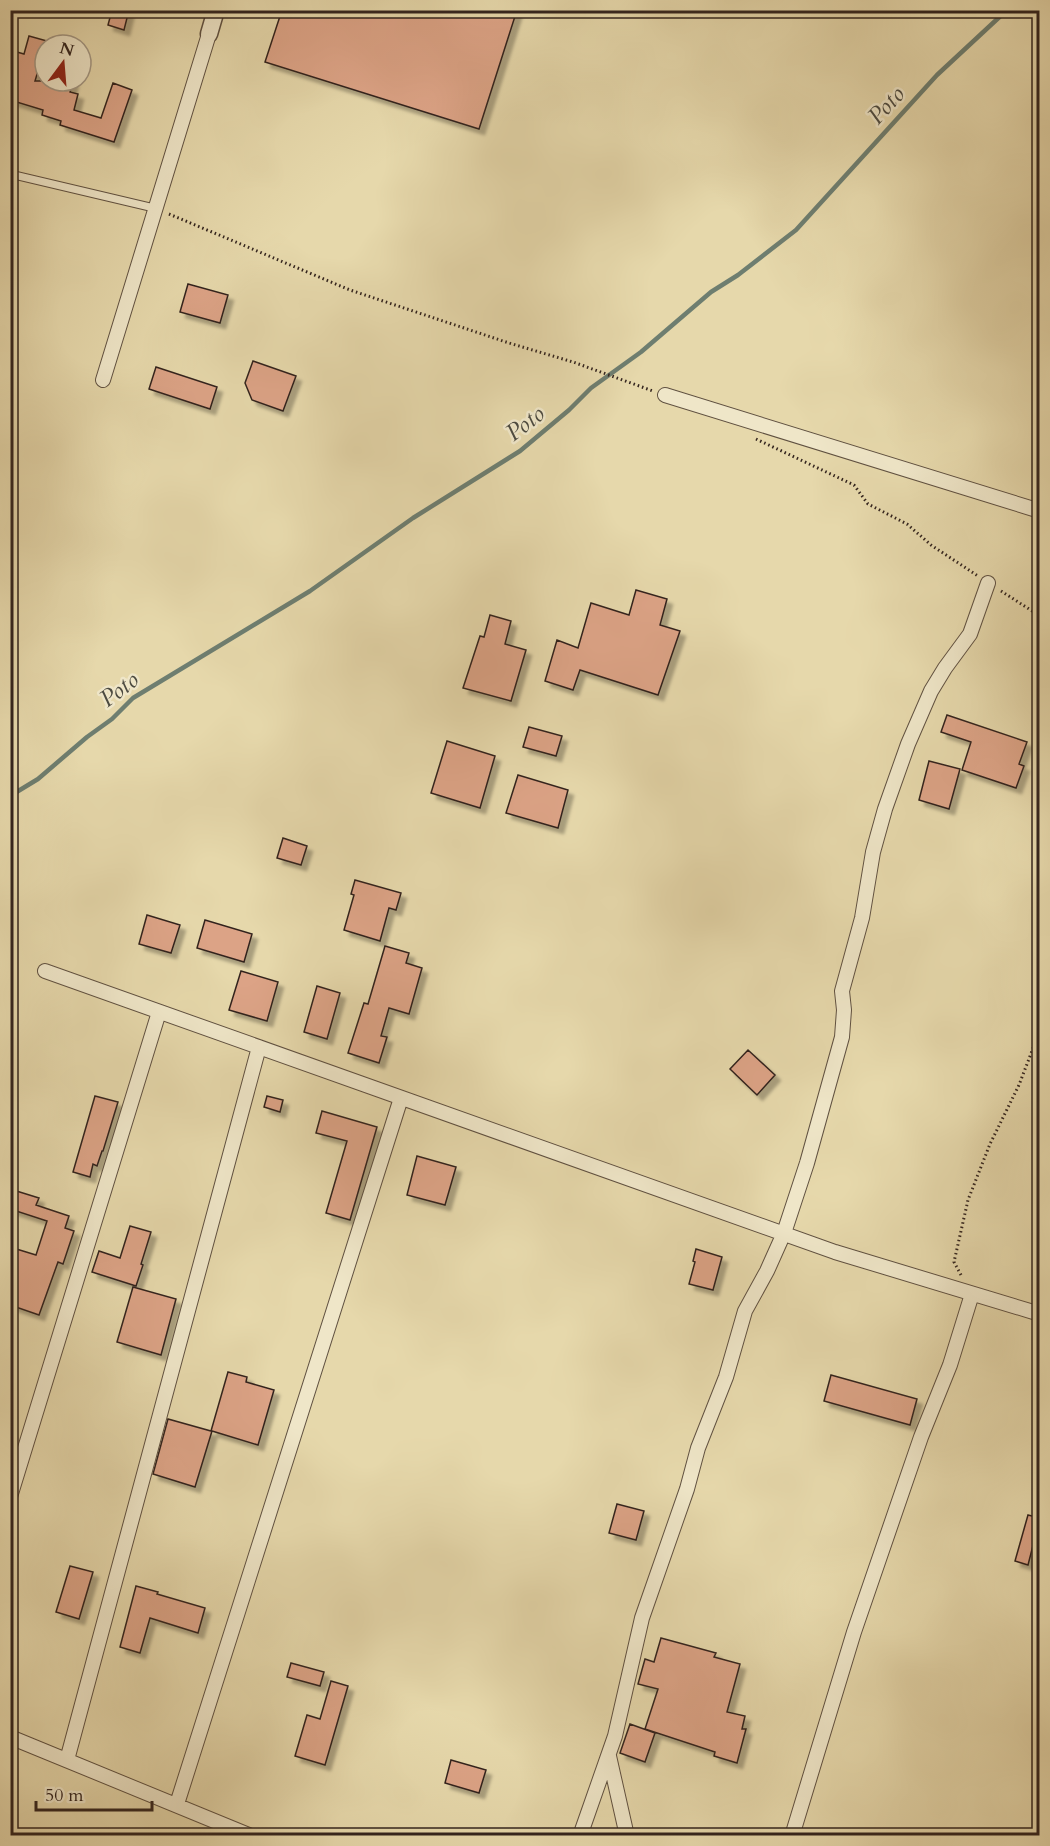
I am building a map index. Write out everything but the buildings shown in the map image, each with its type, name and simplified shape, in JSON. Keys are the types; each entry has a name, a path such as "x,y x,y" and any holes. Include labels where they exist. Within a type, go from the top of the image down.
{"street":[{"path":"103,380 216,10"},
{"path":"665,395 1040,512"},
{"path":"580,1836 615,1736 642,1618 687,1490 698,1448 726,1377 745,1311 784,1233 807,1163 842,1037 844,1010 842,992 862,918 873,852 885,809 908,744 931,691 970,634 988,583"},
{"path":"45,971 835,1252 1040,1314"},
{"path":"10,1497 159,1012"},
{"path":"67,1760 259,1047"},
{"path":"177,1804 401,1098"},
{"path":"792,1836 854,1632 917,1448 950,1365 972,1294"},
{"path":"10,1737 251,1836"},
{"path":"608,1755 627,1836"}],"lane":[{"path":"10,174 154,208"}],"path":[{"path":"154,208 350,290 573,362 665,395"},
{"path":"747,435 854,485 868,504 907,524 931,545 1040,616"},
{"path":"972,1294 954,1262 968,1200 1040,1030"}],"waterway":[{"name":"Poto","path":"10,796 38,779 112,719 133,698 310,591 413,518 520,451 569,410 591,388 641,352 711,292 738,275 796,230 937,75 1007,10"}]}
